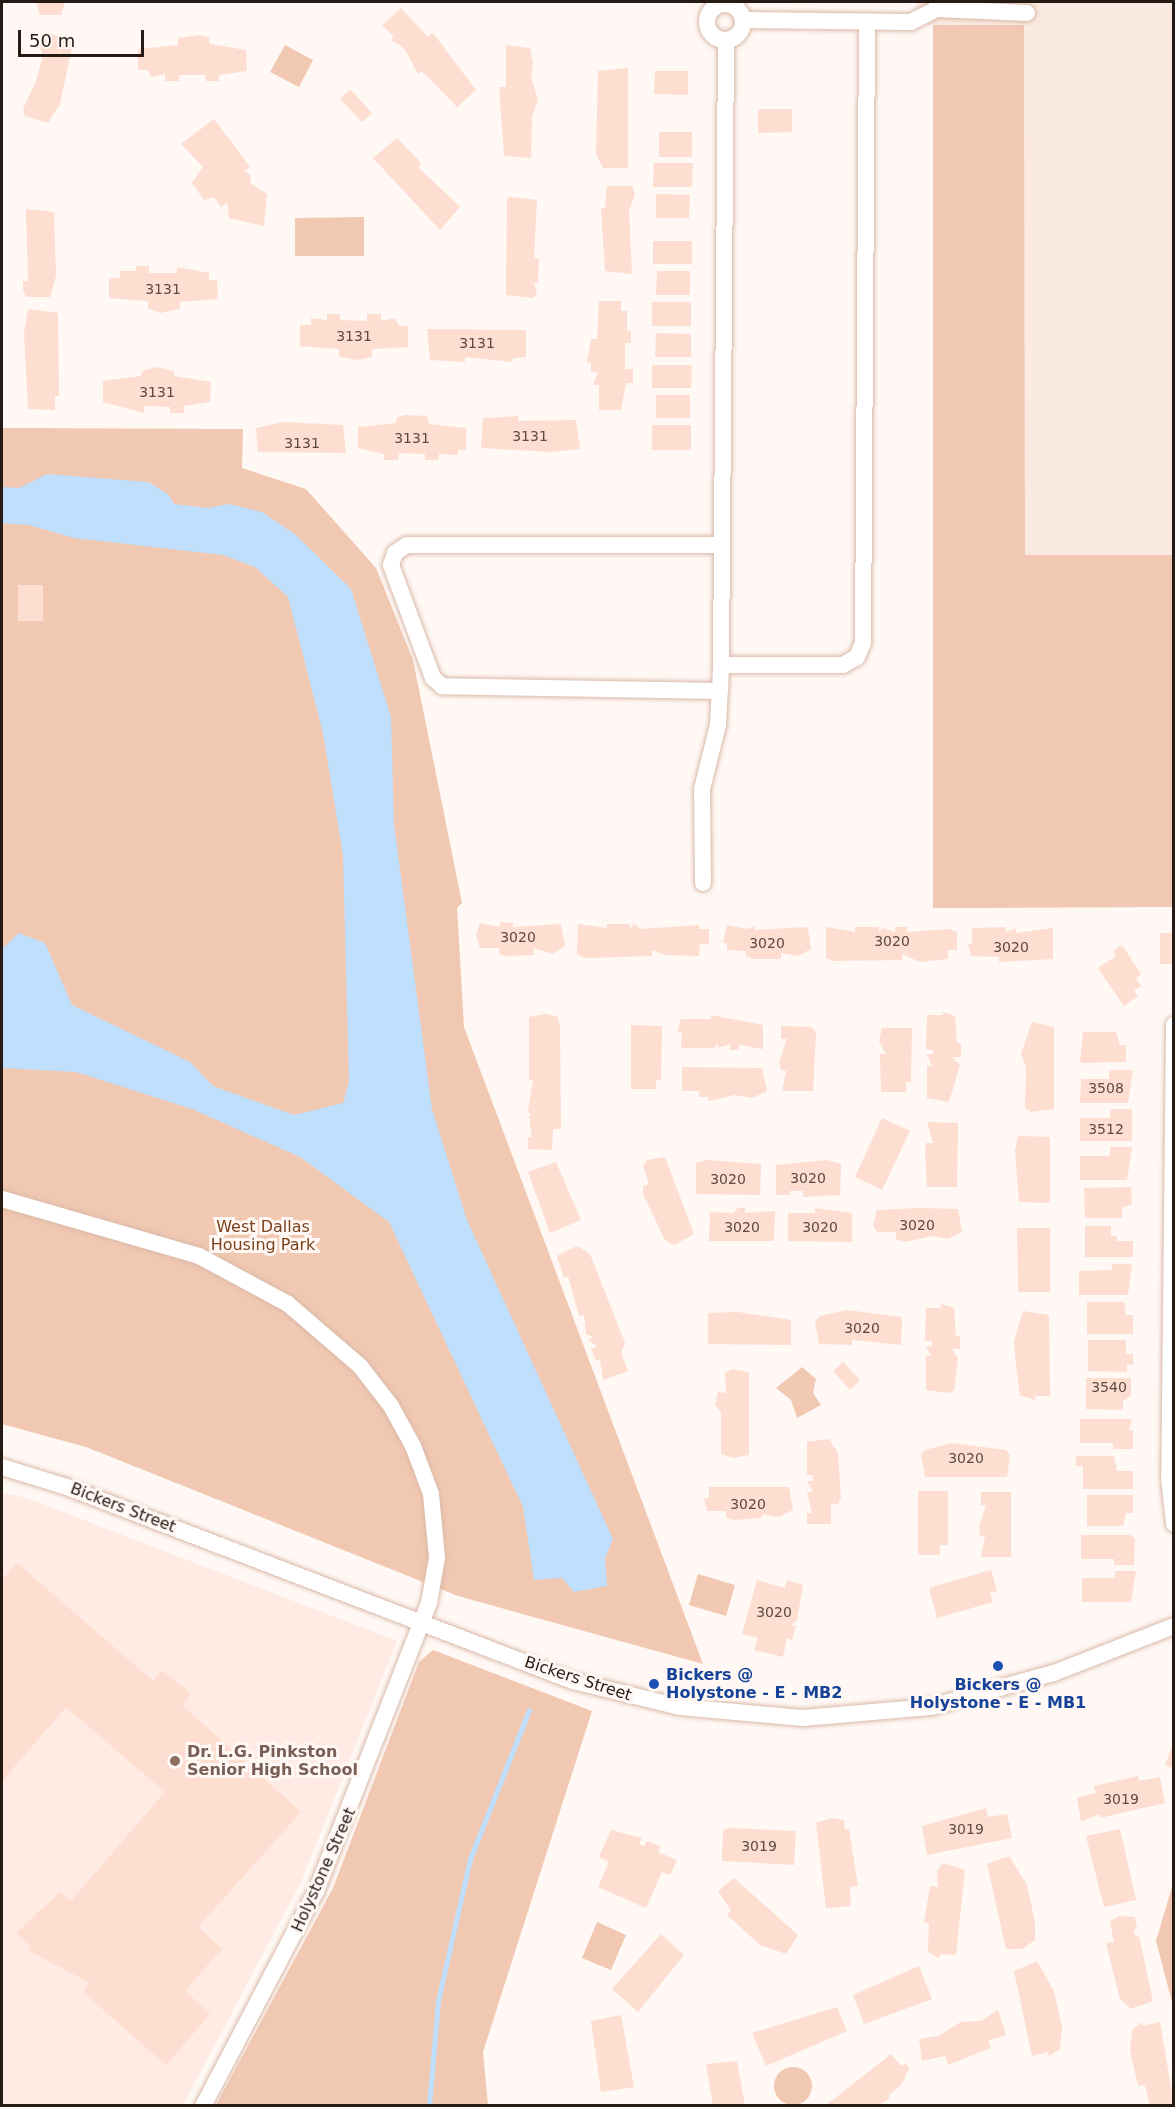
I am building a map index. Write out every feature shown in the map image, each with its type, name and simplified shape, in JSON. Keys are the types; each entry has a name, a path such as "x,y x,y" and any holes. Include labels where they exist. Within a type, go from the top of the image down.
{"street":[{"path":"725,3 738,10 743,20 741,32 726,40 714,37 707,21 711,10 725,3"},
{"path":"743,20 911,22 937,5 1027,13"},
{"path":"721,665 843,665 857,657 863,643 867,22"},
{"path":"703,883 702,789 718,725 721,665 726,40"},
{"path":"720,691 442,686 433,678 391,565 395,553 407,545 722,545"},
{"path":"1172,1025 1170,1477 1173,1524"},
{"name":"Holystone Street","path":"2,1199 156,1242 232,1271 288,1304 360,1366 413,1446 431,1494 437,1558 422,1624 316,1891 203,2106"},
{"name":"Bickers Street","path":"2,1467 78,1491 573,1681 655,1703 803,1718 878,1715 991,1693 1173,1626"}],"shaded area":[{"path":"916,2 1173,2 1173,555 1025,555 1024,25 916,25"},
{"name":"Dr. L.G. Pinkston Senior High School","path":"2,1493 27,1498 397,1641 301,1882 183,2105 2,2105"}],"green space":[{"path":"933,25 1024,25 1025,555 1173,555 1173,907 933,908"},
{"path":"285,45 313,60 299,87 270,72"},
{"path":"364,217 364,256 295,256 295,218"},
{"name":"West Dallas Housing Park","path":"2,428 243,429 242,468 306,489 376,568 413,660 462,903 457,908 464,1027 703,1664 458,1596 86,1447 2,1424"},
{"path":"802,1367 816,1379 813,1393 821,1405 797,1418 791,1400 776,1388"},
{"path":"698,1574 735,1585 726,1616 689,1605"},
{"path":"433,1650 592,1711 483,2052 488,2105 216,2105 333,1888 419,1662"},
{"path":"1173,1883 1173,2006 1156,1941"},
{"path":"597,1922 626,1935 611,1970 582,1958"},
{"path":"793,2067 800,2068 806,2073 811,2079 811,2093 806,2099 800,2104 793,2105 786,2104 780,2099 775,2093 774,2086 775,2079 780,2073 786,2068"}],"water":[{"path":"47,474 148,482 168,494 174,504 207,508 229,504 262,512 296,535 351,589 391,717 394,824 432,1109 467,1220 613,1539 605,1559 607,1586 574,1592 562,1578 534,1580 523,1507 389,1222 300,1157 192,1109 76,1072 2,1068 2,949 19,933 45,943 72,1005 190,1062 213,1086 294,1115 343,1103 349,1082 343,856 323,733 288,597 255,567 223,555 74,538 29,525 2,523 2,487 19,488"}],"building":[{"path":"36,2 64,2 61,15 40,15"},
{"path":"401,8 428,37 433,33 476,90 457,107 422,71 418,74 404,48 391,40 394,37 382,25"},
{"path":"47,32 73,42 60,104 48,123 25,116 23,109 36,81 43,56 40,47"},
{"path":"200,35 209,38 210,44 246,50 247,71 219,75 219,81 206,81 205,75 179,75 179,81 165,81 165,74 151,77 148,70 138,70 138,49 178,45 178,38"},
{"path":"506,45 530,48 533,62 531,78 538,99 532,117 531,158 504,156 499,87 506,87"},
{"path":"628,68 628,168 603,168 596,154 598,71"},
{"path":"655,71 688,71 688,95 654,94"},
{"path":"350,89 372,113 362,122 340,99"},
{"path":"758,109 792,109 792,132 758,133"},
{"path":"214,119 250,167 244,171 251,176 250,183 267,194 264,226 229,218 227,202 221,207 214,197 204,200 192,183 203,167 181,144"},
{"path":"659,132 692,132 692,157 659,157"},
{"path":"397,138 421,163 418,167 460,207 440,230 373,158"},
{"path":"654,163 693,163 692,187 653,187"},
{"path":"607,186 632,186 635,194 629,211 632,274 605,271 601,208 605,208"},
{"path":"656,194 690,195 689,218 656,218"},
{"path":"507,198 537,200 534,258 539,259 538,283 534,283 537,293 533,298 506,295"},
{"path":"26,209 54,212 56,276 50,297 26,297 23,289 23,281 28,281"},
{"path":"653,241 692,241 692,264 653,264"},
{"path":"136,266 149,266 149,273 177,273 177,267 209,273 209,280 217,280 218,299 180,302 180,309 160,313 148,308 148,301 109,298 109,278 120,278 120,271 136,271"},
{"path":"657,271 690,271 690,295 656,295"},
{"path":"599,301 621,301 621,311 627,311 627,331 631,331 631,343 625,343 625,369 633,369 633,383 626,383 621,410 599,410 599,385 593,385 598,372 591,372 591,363 587,363 591,339 597,339"},
{"path":"652,302 691,302 691,326 652,326"},
{"path":"28,309 58,313 59,396 55,396 55,410 28,409 24,333"},
{"path":"327,314 340,314 340,320 367,321 367,314 381,314 381,321 395,318 399,326 408,326 408,347 372,349 372,357 358,360 339,357 339,349 300,346 300,325 311,325 311,318 327,320"},
{"path":"427,329 526,330 526,357 513,358 512,362 465,357 465,362 430,360"},
{"path":"656,333 691,334 691,357 655,357"},
{"path":"652,365 692,365 691,388 652,388"},
{"path":"157,367 174,371 174,376 211,382 210,402 184,406 184,413 170,413 170,407 144,406 144,413 103,402 103,381 141,376 142,371"},
{"path":"656,395 690,395 690,418 656,418"},
{"path":"405,415 427,416 429,424 466,428 466,450 458,450 458,455 439,454 438,460 425,460 425,454 399,453 398,460 384,460 384,454 358,448 358,427 396,423 397,417"},
{"path":"518,416 518,421 576,420 580,449 551,452 481,448 483,418"},
{"path":"283,422 343,425 346,453 258,452 256,428"},
{"path":"652,425 691,425 691,450 652,450"},
{"path":"18,585 43,585 43,621 18,621"},
{"path":"500,922 513,923 513,927 561,924 565,946 552,954 534,948 534,955 506,956 499,954 499,948 480,948 476,934 480,923 500,927"},
{"path":"578,924 607,928 607,924 630,924 630,929 634,924 641,929 699,925 699,929 709,929 709,944 700,944 699,956 665,955 652,950 652,956 585,958 577,954"},
{"path":"727,925 747,929 755,926 755,930 808,927 811,949 798,956 781,953 781,959 753,959 746,956 746,951 727,950 727,943 723,943"},
{"path":"826,927 855,932 855,927 879,927 879,932 883,928 895,932 895,927 907,927 907,932 948,929 957,932 957,950 948,950 948,959 920,962 902,954 902,960 833,961 826,958"},
{"path":"1006,927 1006,932 1016,928 1016,933 1053,928 1053,959 999,962 999,957 971,956 968,944 972,944 972,928"},
{"path":"1160,933 1174,933 1174,971 1171,964 1160,964"},
{"path":"1122,945 1141,974 1136,978 1141,986 1134,990 1138,996 1124,1006 1098,968 1116,956 1113,951"},
{"path":"943,1012 955,1016 957,1043 961,1043 961,1057 952,1057 960,1065 949,1102 927,1098 927,1066 932,1066 927,1054 933,1054 933,1050 926,1049 927,1015 943,1015"},
{"path":"546,1014 558,1017 560,1028 561,1129 553,1129 552,1150 528,1149 528,1137 532,1137 529,1116 532,1116 528,1111 533,1080 529,1080 529,1017"},
{"path":"711,1015 763,1025 763,1049 739,1045 739,1050 730,1050 730,1044 718,1048 718,1043 714,1048 681,1048 682,1032 677,1032 681,1019 711,1019"},
{"path":"1032,1022 1054,1027 1054,1109 1031,1112 1025,1108 1026,1067 1021,1054"},
{"path":"631,1025 662,1026 661,1080 656,1080 656,1089 631,1089"},
{"path":"781,1026 812,1027 816,1033 813,1091 782,1091 786,1071 781,1070 779,1062 787,1039 781,1039"},
{"path":"882,1028 912,1028 911,1082 906,1082 906,1092 881,1092 880,1054 886,1054 879,1041"},
{"path":"1083,1032 1116,1032 1120,1045 1126,1045 1126,1062 1080,1063"},
{"path":"682,1067 762,1068 767,1091 752,1098 735,1095 708,1101 708,1097 699,1097 699,1091 682,1091"},
{"path":"1109,1070 1133,1070 1128,1103 1080,1103 1081,1079 1109,1079"},
{"path":"1110,1109 1132,1109 1132,1141 1080,1141 1080,1118 1110,1118"},
{"path":"882,1118 910,1131 882,1190 855,1177"},
{"path":"927,1122 958,1123 957,1187 927,1187 926,1143 933,1143"},
{"path":"1018,1136 1050,1137 1050,1203 1019,1202 1015,1151"},
{"path":"1110,1147 1132,1147 1127,1180 1080,1180 1080,1156 1110,1156"},
{"path":"665,1157 694,1234 674,1245 665,1240 643,1194 643,1186 649,1184 643,1166 647,1160"},
{"path":"705,1160 761,1164 760,1195 696,1194 696,1163"},
{"path":"827,1160 841,1164 840,1195 803,1197 803,1191 790,1191 790,1195 776,1195 776,1165"},
{"path":"556,1162 581,1220 550,1233 528,1172"},
{"path":"1131,1187 1132,1204 1122,1208 1122,1218 1085,1218 1084,1188"},
{"path":"738,1208 745,1208 745,1213 775,1211 774,1241 709,1241 710,1212 733,1213"},
{"path":"815,1208 852,1213 852,1242 788,1241 788,1213 815,1213"},
{"path":"958,1209 962,1232 948,1239 932,1236 904,1242 896,1239 896,1232 877,1232 873,1226 877,1210"},
{"path":"1085,1226 1111,1226 1111,1236 1117,1236 1117,1241 1133,1241 1133,1257 1085,1257"},
{"path":"1017,1228 1050,1228 1050,1292 1018,1292"},
{"path":"577,1246 590,1254 625,1343 621,1352 628,1371 603,1380 600,1359 596,1361 591,1349 597,1347 588,1339 593,1337 586,1334 584,1315 579,1316 568,1276 564,1278 557,1256"},
{"path":"1112,1264 1132,1264 1128,1295 1079,1295 1079,1271 1112,1270"},
{"path":"1087,1302 1124,1302 1126,1315 1133,1315 1133,1334 1087,1334"},
{"path":"941,1304 954,1308 956,1336 960,1336 960,1349 952,1349 958,1358 954,1390 948,1393 926,1390 926,1356 931,1356 926,1346 932,1346 932,1341 925,1341 926,1308 941,1308"},
{"path":"847,1310 902,1317 901,1345 852,1340 852,1345 819,1344 815,1322 820,1316"},
{"path":"1023,1311 1049,1315 1050,1396 1035,1396 1035,1400 1020,1395 1016,1366 1014,1341"},
{"path":"738,1312 791,1320 791,1345 708,1344 708,1313"},
{"path":"1088,1340 1126,1340 1126,1354 1133,1354 1133,1365 1127,1364 1127,1372 1088,1371"},
{"path":"843,1362 860,1380 850,1390 833,1371"},
{"path":"732,1369 749,1372 749,1455 733,1458 721,1454 721,1412 715,1405 718,1392 726,1393 725,1373"},
{"path":"1086,1378 1131,1378 1131,1396 1123,1401 1123,1410 1086,1409"},
{"path":"1080,1419 1132,1419 1129,1430 1133,1430 1133,1449 1113,1449 1113,1443 1080,1443"},
{"path":"829,1439 838,1453 841,1497 838,1504 831,1504 831,1524 807,1524 807,1513 812,1513 807,1492 813,1492 807,1481 813,1481 813,1475 807,1475 807,1442"},
{"path":"952,1443 1006,1450 1010,1455 1007,1477 925,1477 921,1455 925,1450"},
{"path":"1076,1456 1114,1456 1117,1471 1133,1471 1133,1489 1083,1489 1083,1466 1076,1466"},
{"path":"709,1487 789,1487 793,1510 779,1517 762,1514 762,1518 734,1520 726,1517 726,1511 707,1511 704,1498 709,1498"},
{"path":"918,1491 948,1491 948,1545 940,1545 940,1555 918,1555"},
{"path":"981,1492 1011,1492 1011,1557 981,1557 985,1536 980,1536 979,1528 986,1505 981,1505"},
{"path":"1087,1495 1133,1495 1133,1513 1126,1513 1123,1526 1087,1526"},
{"path":"1081,1535 1130,1535 1135,1538 1134,1565 1114,1565 1114,1559 1081,1559"},
{"path":"17,1563 153,1681 162,1670 191,1694 182,1705 301,1812 198,1927 222,1949 185,1991 210,2014 166,2065 83,1992 90,1983 29,1951 31,1947 16,1933 60,1892 71,1901 165,1792 66,1707 2,1781 2,1580"},
{"path":"991,1570 997,1591 990,1593 993,1602 937,1618 929,1588"},
{"path":"1115,1571 1136,1571 1131,1602 1082,1602 1082,1578 1115,1578"},
{"path":"757,1580 785,1588 787,1580 803,1585 797,1620 791,1625 796,1626 792,1640 787,1638 783,1657 754,1650 758,1638 742,1634"},
{"path":"1174,1744 1174,1769 1165,1765"},
{"path":"1138,1776 1139,1781 1160,1777 1165,1803 1100,1818 1099,1814 1081,1822 1077,1798 1096,1793 1094,1786"},
{"path":"986,1808 988,1817 1007,1814 1012,1838 927,1855 922,1826"},
{"path":"832,1818 844,1820 845,1830 849,1829 858,1886 850,1887 851,1906 826,1908 816,1823"},
{"path":"731,1828 796,1831 794,1865 722,1861 723,1830"},
{"path":"1120,1829 1136,1900 1104,1907 1086,1836"},
{"path":"611,1830 642,1838 639,1844 644,1846 647,1841 661,1847 658,1852 677,1860 670,1875 662,1872 646,1908 598,1887 609,1862 599,1857"},
{"path":"1009,1856 1027,1885 1035,1922 1035,1940 1022,1949 1006,1949 987,1864"},
{"path":"943,1863 965,1870 956,1955 940,1954 939,1958 928,1952 929,1923 924,1922 930,1886 938,1887 937,1871"},
{"path":"734,1878 798,1935 786,1954 760,1945 727,1915 731,1910 718,1891"},
{"path":"1120,1916 1135,1917 1137,1929 1134,1930 1135,1937 1139,1936 1153,2001 1131,2009 1120,1999 1106,1943 1114,1942 1110,1921"},
{"path":"661,1934 684,1955 638,2012 612,1989"},
{"path":"1037,1961 1054,1991 1062,2028 1060,2049 1049,2056 1048,2052 1032,2056 1014,1971"},
{"path":"919,1966 932,1999 864,2024 853,1995"},
{"path":"837,2007 847,2031 766,2066 752,2033"},
{"path":"998,2010 1006,2035 988,2041 991,2048 948,2065 945,2056 922,2061 919,2039 938,2036 961,2022 981,2021"},
{"path":"621,2015 634,2087 601,2092 591,2021"},
{"path":"1142,2022 1143,2026 1160,2022 1174,2106 1150,2106 1145,2085 1138,2086 1130,2050 1132,2030"},
{"path":"891,2054 901,2066 905,2063 909,2068 902,2084 888,2096 890,2099 876,2106 825,2106"},
{"path":"737,2061 745,2106 713,2106 706,2064"}],"waterway":[{"path":"429,2106 438,2001 470,1859 529,1710"}],"place":[{"name":"Bickers @ Holystone - E - MB1","path":"998,1666"},
{"name":"Bickers @ Holystone - E - MB2","path":"654,1684"},
{"name":"Dr. L.G. Pinkston Senior High School","path":"175,1761"}]}
